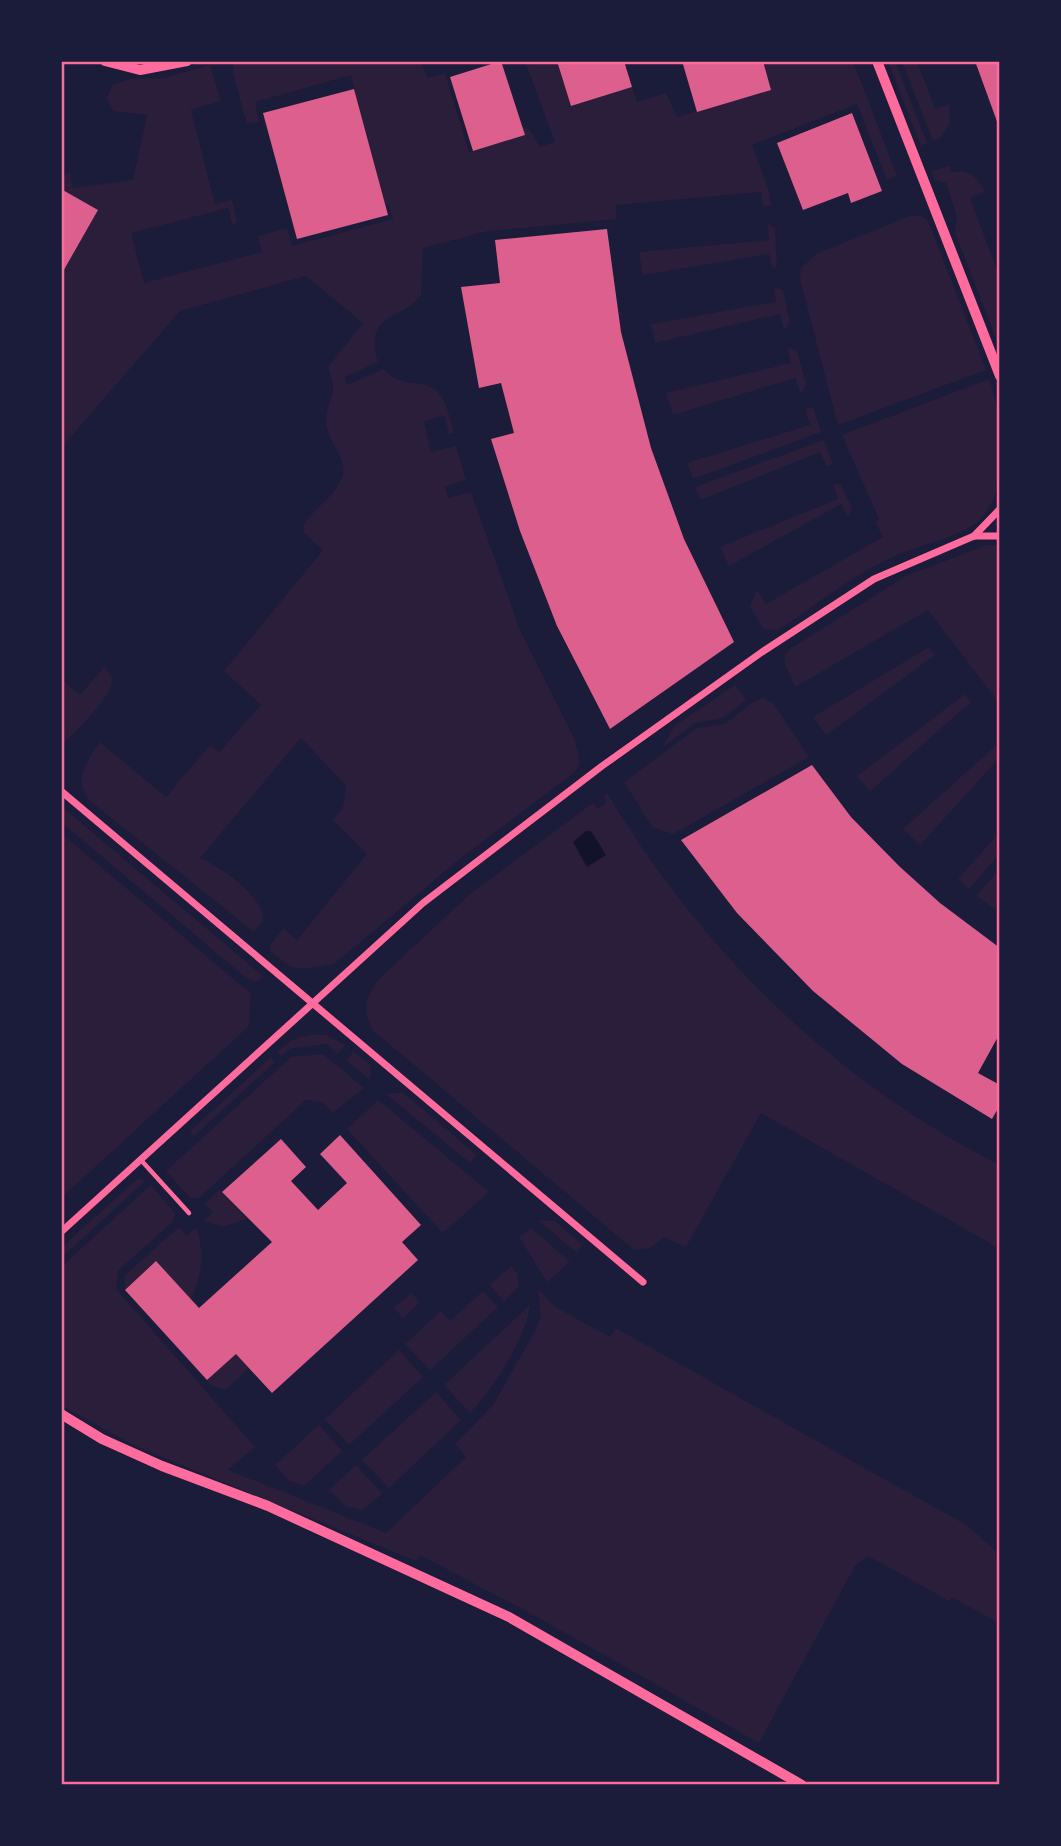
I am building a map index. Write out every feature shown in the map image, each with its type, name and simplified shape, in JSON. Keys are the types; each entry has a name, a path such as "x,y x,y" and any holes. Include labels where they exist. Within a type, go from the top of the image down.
{"street":[{"path":"105,61 140,70 187,61"},
{"path":"877,61 1000,376"},
{"path":"61,1232 444,886 601,766 734,672 874,579 974,536 1000,509"},
{"path":"974,536 1000,536"},
{"path":"61,791 643,1282"},
{"path":"61,1414 102,1439 162,1466 268,1506 509,1617 802,1785"}],"lane":[{"path":"140,1159 189,1213"}],"shaded area":[{"path":"234,61 421,61 427,78 445,73 469,152 524,135 522,126 530,130 540,147 555,142 525,61 557,61 571,106 632,87 637,102 666,93 677,117 771,90 763,61 853,61 897,176 887,180 857,104 752,145 769,191 771,206 763,206 761,192 616,205 617,219 488,231 423,248 421,295 413,304 380,326 375,346 378,362 345,377 347,385 384,369 405,382 426,385 441,396 454,433 449,434 445,416 424,421 431,452 456,446 466,480 445,487 448,498 471,492 520,630 575,740 580,763 576,771 456,862 334,964 302,969 290,966 270,951 270,945 284,928 297,940 367,854 333,820 343,807 346,786 301,738 200,858 230,875 250,893 262,912 263,921 254,932 90,801 82,786 86,763 100,742 166,797 210,745 219,752 261,705 224,671 323,550 304,533 303,526 333,492 343,472 343,464 326,427 327,410 333,390 328,367 363,323 306,276 180,311 61,448 61,275 98,210 61,189 61,178 70,172 73,188 133,180 147,115 113,111 107,98 112,85 130,79 164,78 210,65 221,101 191,110 215,204 232,200 237,222 232,224 228,208 131,233 144,283 262,252 258,236 287,228 292,246 393,219 389,205 385,205 351,75 255,102 259,122 247,124 233,73"},
{"path":"888,61 895,61 927,143 921,146"},
{"path":"902,61 917,61 935,109 949,104 950,123 940,139 933,141"},
{"path":"949,166 951,172 972,175 985,192 970,198 1000,278 1000,349 955,232 957,217 946,183 935,180 931,171"},
{"path":"910,216 921,216 928,221 986,370 838,425 800,279 801,268 816,254"},
{"path":"768,224 775,228 777,267 772,268 769,254 643,275 639,252 769,240"},
{"path":"774,287 783,290 790,323 784,330 780,314 655,343 651,324 776,302"},
{"path":"787,347 797,351 806,383 804,390 800,392 795,378 673,415 666,393 791,363"},
{"path":"989,379 998,415 1001,458 999,480 984,515 960,532 896,555 872,568 778,630 763,629 750,606 757,589 766,604 883,537 875,522 879,519 842,435"},
{"path":"813,407 821,432 693,479 687,463 810,425 805,409"},
{"path":"824,440 833,464 827,467 820,452 701,500 695,487"},
{"path":"833,484 841,485 852,508 848,517 841,504 729,566 720,547 838,499"},
{"path":"986,545 1000,545 1000,704 928,610 795,687 784,662 786,653 793,647 906,576"},
{"path":"929,647 935,655 826,735 813,717"},
{"path":"104,667 112,682 106,696 61,744 61,679 80,695"},
{"path":"735,685 746,700 723,718 695,723 663,747 674,726"},
{"path":"965,694 971,702 870,791 857,776"},
{"path":"763,698 773,703 809,757 673,834 653,828 624,782 697,728 725,724 753,702"},
{"path":"1000,742 1000,757 920,845 903,829"},
{"path":"607,793 644,851 685,906 729,958 777,1007 828,1052 882,1094 939,1131 1000,1165 1000,1249 761,1113 686,1247 664,1237 650,1248 634,1250 375,1032 366,1010 369,996 381,977 470,894 593,803 598,809 607,802 603,796"},
{"path":"61,806 264,977 255,982 244,976 61,822"},
{"path":"586,831 591,831 606,855 587,867 573,842"},
{"path":"1000,832 1000,853 969,889 958,879"},
{"path":"61,833 251,994 249,1026 61,1198"},
{"path":"1000,868 1000,900 994,909 977,896"},
{"path":"309,1035 326,1035 345,1045 338,1054 326,1044 289,1049 281,1056 277,1052 292,1040"},
{"path":"353,1051 371,1066 370,1080 347,1061"},
{"path":"323,1054 364,1088 333,1113 323,1103 306,1100 199,1198 190,1198 166,1171 291,1057"},
{"path":"271,1057 275,1062 194,1136 190,1131"},
{"path":"402,1092 477,1155 470,1163 386,1094"},
{"path":"378,1100 489,1192 445,1231 441,1231 347,1129"},
{"path":"137,1179 146,1180 61,1258 61,1248"},
{"path":"151,1185 175,1213 173,1221 118,1271 116,1289 255,1447 228,1470 386,1533 466,1457 455,1444 493,1405 535,1331 541,1316 538,1289 554,1306 610,1337 616,1328 968,1526 1000,1555 1000,1624 952,1597 949,1601 868,1556 855,1566 759,1743 539,1618 420,1555 416,1561 135,1446 61,1405 61,1267"},
{"path":"219,1190 247,1219 223,1227 203,1221 213,1213 205,1203"},
{"path":"538,1220 555,1221 582,1245 577,1253"},
{"path":"179,1227 187,1236 196,1228 201,1246 200,1273 191,1300 156,1261 125,1290 125,1275"},
{"path":"531,1228 570,1262 547,1282 519,1237"},
{"path":"511,1266 517,1273 519,1286 504,1302 490,1285"},
{"path":"483,1291 498,1307 430,1370 405,1344 441,1311 450,1321"},
{"path":"411,1293 420,1302 403,1318 394,1308"},
{"path":"530,1305 516,1347 488,1392 470,1413 444,1385"},
{"path":"399,1350 423,1377 349,1445 325,1419"},
{"path":"236,1354 249,1368 226,1389 211,1386 207,1380"},
{"path":"436,1392 461,1420 389,1488 362,1460"},
{"path":"319,1425 342,1451 305,1485 289,1481 275,1465"},
{"path":"356,1465 382,1494 362,1510 346,1506 329,1490"}],"building":[{"path":"501,61 525,135 473,151 450,77"},
{"path":"557,61 624,61 632,87 571,106"},
{"path":"682,61 763,61 771,90 697,112"},
{"path":"975,61 1000,61 1000,127 999,127"},
{"path":"354,89 388,215 297,239 263,113"},
{"path":"852,113 882,191 851,203 848,193 803,210 777,143"},
{"path":"61,189 98,210 61,275"},
{"path":"607,229 621,332 651,448 684,539 734,642 610,729 557,626 520,531 491,439 514,433 501,383 479,388 461,287 500,283 495,240"},
{"path":"812,765 851,817 899,866 940,903 1000,948 1000,1033 978,1073 1000,1085 1000,1105 992,1119 902,1064 813,991 737,913 681,840"},
{"path":"340,1135 421,1225 402,1242 418,1260 272,1393 236,1354 207,1380 125,1290 156,1261 199,1308 272,1242 222,1192 281,1139 306,1167 291,1181 318,1210 347,1183 320,1154"}]}
